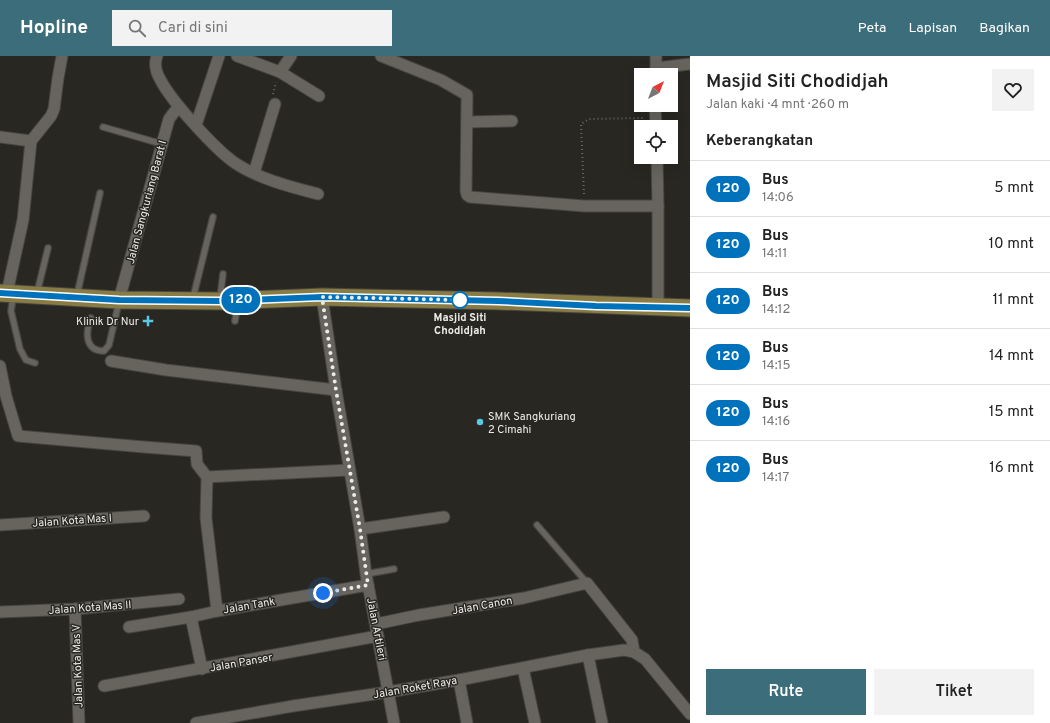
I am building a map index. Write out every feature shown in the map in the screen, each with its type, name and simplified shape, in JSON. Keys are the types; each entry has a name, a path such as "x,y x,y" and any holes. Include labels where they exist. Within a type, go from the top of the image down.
{"main road":[{"path":"4,295 36,295 119,300 220,301 322,297 498,301 596,306 658,306 690,308"}],"street":[{"path":"4,295 23,220 31,141 51,116 54,109 62,56"},
{"path":"157,56 155,62 160,79 180,108 221,151 236,163 254,172 285,185 318,194"},
{"path":"196,126 219,56"},
{"path":"237,56 280,72 319,96"},
{"path":"280,72 290,56"},
{"path":"381,56 441,80 465,93 468,98 466,191 467,195 470,197 584,206 658,206"},
{"path":"656,56 656,68"},
{"path":"671,68 690,64"},
{"path":"254,172 275,104"},
{"name":"Jalan Sangkuriang Barat I","path":"119,300 169,119 175,111 180,108"},
{"path":"468,122 512,121"},
{"path":"0,137 31,141"},
{"path":"657,164 658,306"},
{"name":"Jalan Artileri","path":"322,297 366,574 394,723"},
{"path":"111,361 166,370 336,390"},
{"path":"0,366 6,396 18,436 196,450 197,464 208,477 206,518 217,610"},
{"path":"208,477 349,470"},
{"name":"Jalan Kota Mas I","path":"0,525 144,516"},
{"path":"360,529 444,517"},
{"path":"588,583 632,640 634,652 645,659 690,714"},
{"name":"Jalan Canon","path":"376,624 419,615 524,598 588,583"},
{"name":"Jalan Tank","path":"129,627 191,617 217,610 368,585"},
{"name":"Jalan Kota Mas II","path":"0,612 76,609 179,599"},
{"name":"Jalan Kota Mas V","path":"76,609 79,723"},
{"path":"191,617 202,669"},
{"name":"Jalan Panser","path":"104,686 378,636"},
{"name":"Jalan Roket Raya","path":"196,723 459,680 624,650 634,652"},
{"path":"588,656 602,723"},
{"path":"523,668 535,723"},
{"path":"459,680 466,723"}],"lane":[{"path":"103,127 162,144"},
{"path":"76,298 100,193"},
{"path":"193,300 213,217"},
{"path":"36,295 48,248"},
{"path":"220,301 223,274"},
{"path":"4,295 11,311 20,349 26,360 35,363"},
{"path":"91,318 89,323 88,338 90,347 96,351 104,351 109,346 119,300"},
{"path":"235,321 238,300"},
{"path":"537,525 588,583"},
{"path":"366,574 394,569"}],"path":[{"path":"275,104 273,94 280,72"},
{"path":"584,206 581,124 589,119 634,122"}],"bus line":[{"name":"120","path":"0,293 119,300 220,301 322,297 498,301 596,306 658,306 690,308"}],"place":[{"name":"Masjid Siti Chodidjah","path":"460,300"},
{"name":"Klinik Dr Nur","path":"148,321"},
{"name":"SMK Sangkuriang 2 Cimahi","path":"480,422"}],"route":[{"path":"323,593 368,585 322,297 462,300 460,300"}]}
